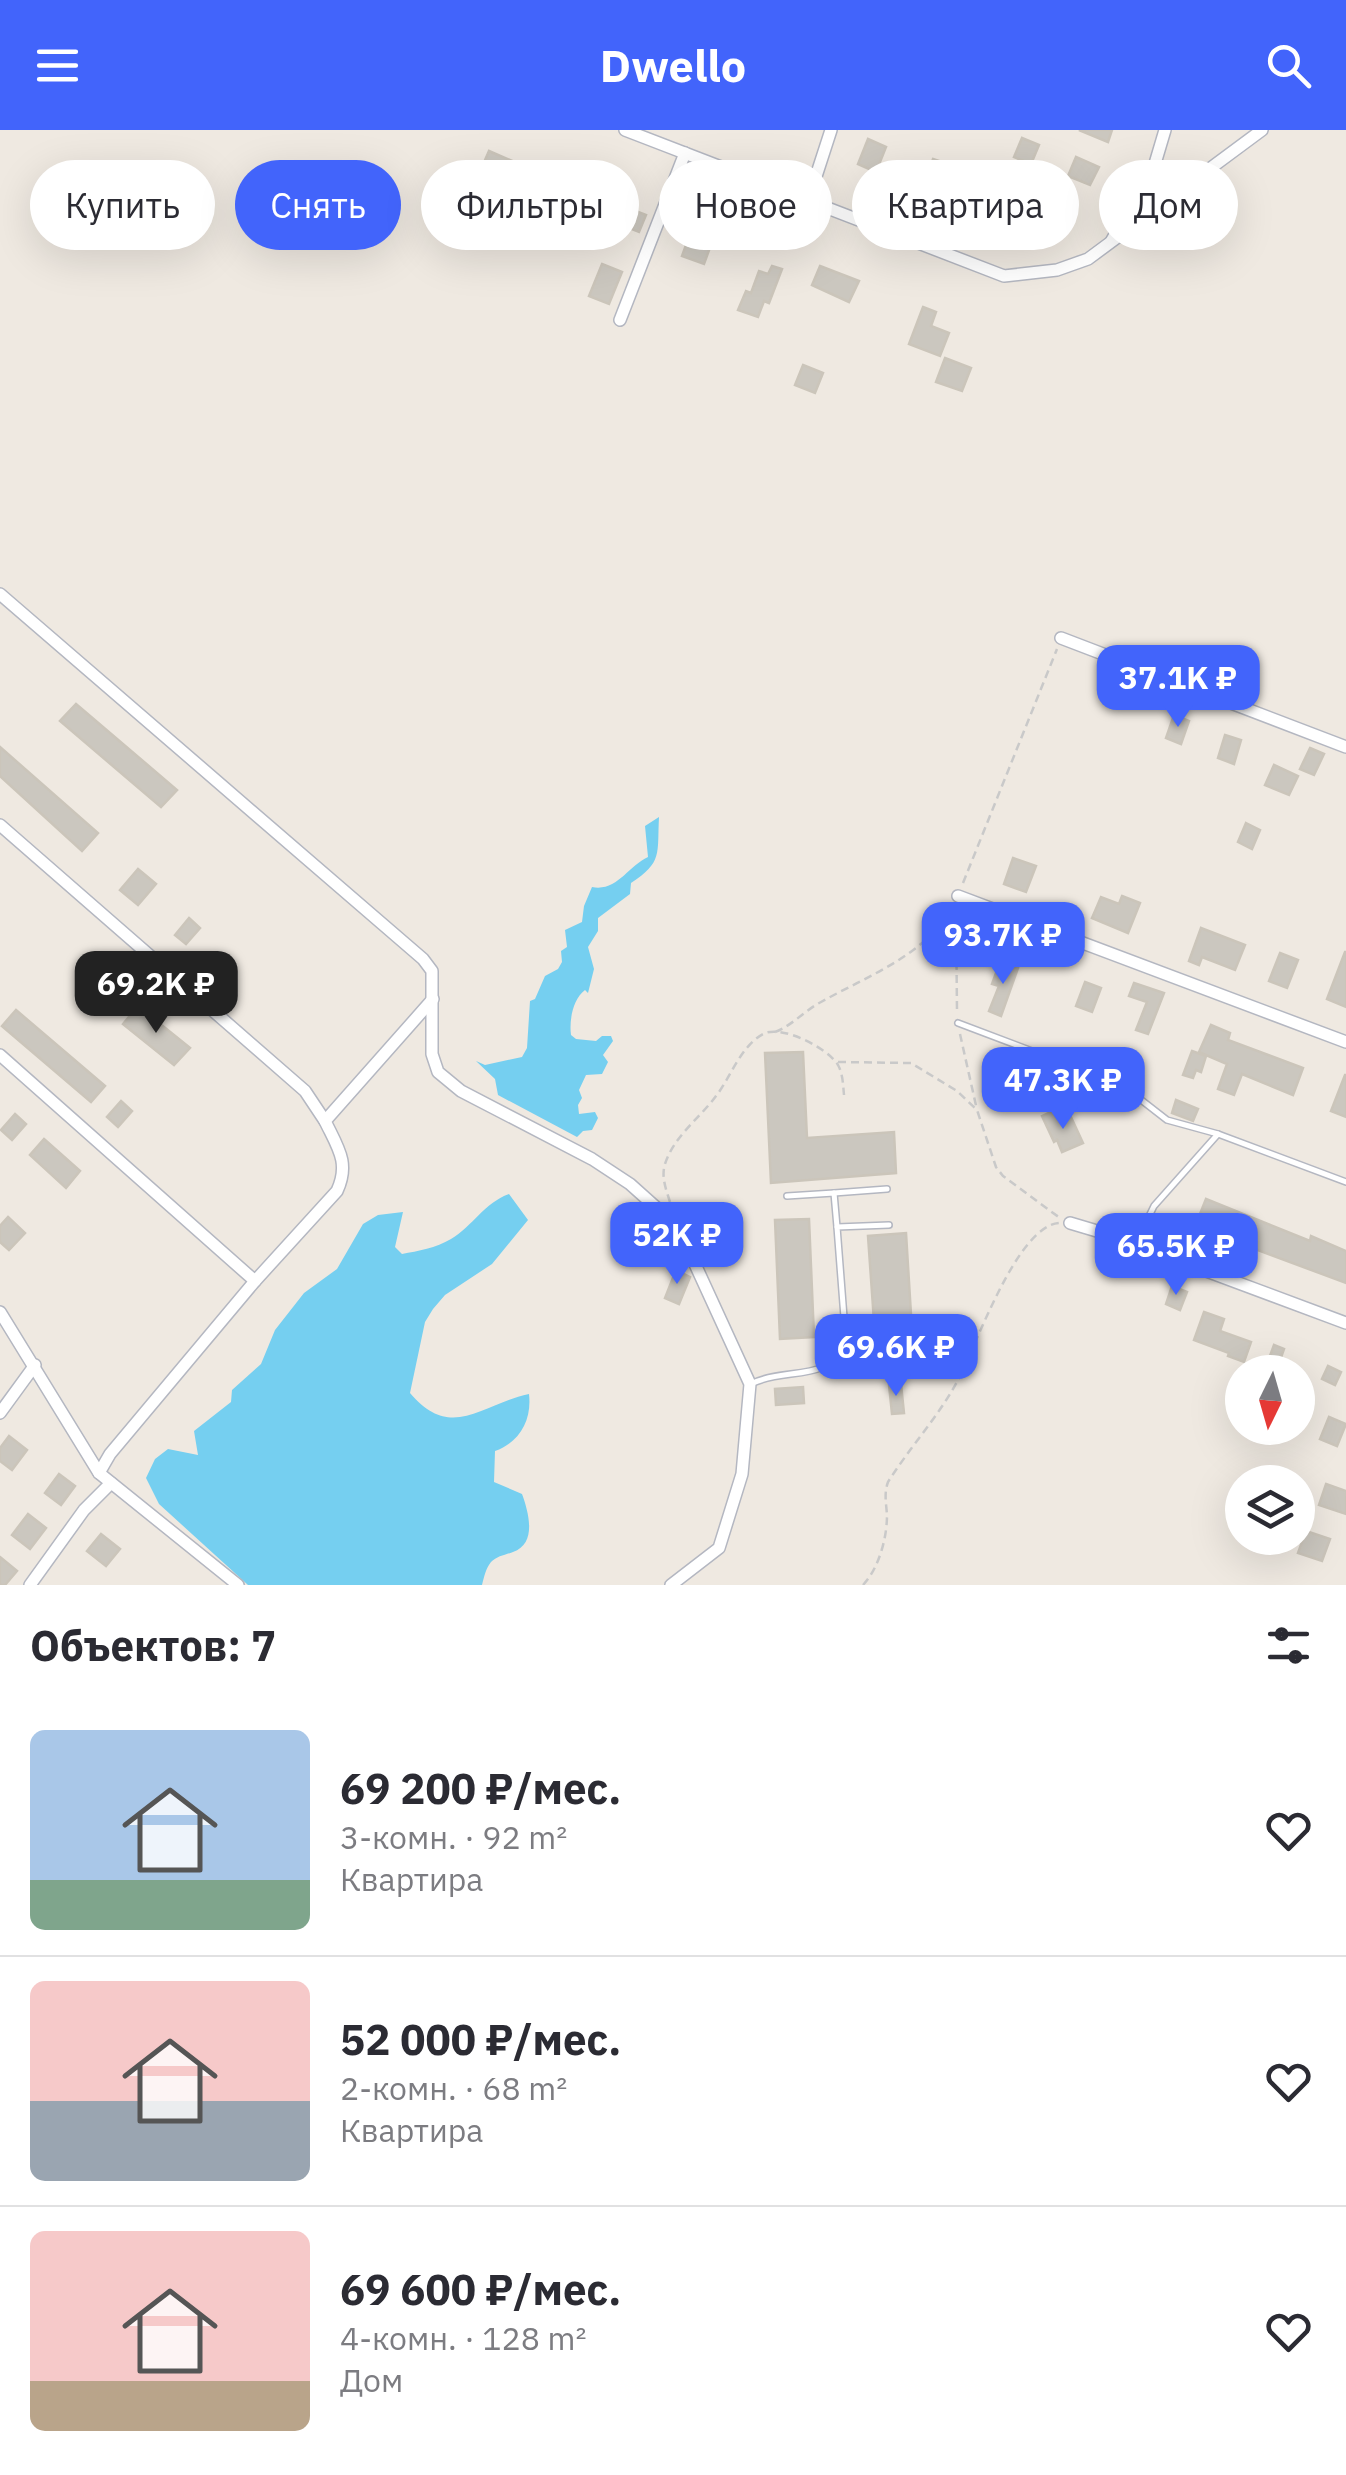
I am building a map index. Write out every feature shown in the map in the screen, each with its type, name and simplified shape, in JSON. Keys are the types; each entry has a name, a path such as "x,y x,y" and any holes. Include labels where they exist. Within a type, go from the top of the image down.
{"street":[{"path":"625,130 703,160"},
{"path":"821,160 831,130"},
{"path":"1154,160 1166,130"},
{"path":"1223,160 1262,130"},
{"path":"620,320 685,153"},
{"path":"832,210 1004,276 1057,270 1103,250"},
{"path":"0,594 424,959 432,971 432,1054 438,1072 461,1091 630,1184 678,1227 750,1384 742,1474 719,1548 670,1585"},
{"path":"1061,638 1346,747"},
{"path":"0,825 306,1091 342,1158 344,1175 337,1191 255,1281 110,1454 99,1473"},
{"path":"958,896 1346,1042"},
{"path":"325,1121 433,1000"},
{"path":"0,1055 255,1281"},
{"path":"1070,1223 1345,1319"},
{"path":"0,1312 99,1473 238,1585"},
{"path":"0,1414 35,1365"},
{"path":"30,1585 84,1510 111,1483"}],"lane":[{"path":"958,1023 1122,1085 1167,1120 1218,1134 1346,1182"},
{"path":"1136,1244 1154,1206 1218,1134"},
{"path":"787,1196 888,1189"},
{"path":"750,1384 766,1376 826,1367 840,1358 846,1344 834,1194"},
{"path":"837,1227 889,1225"}],"path":[{"path":"678,1227 663,1168 670,1152 712,1102 752,1044 764,1034 790,1026 820,1002 892,964 941,926 958,896 1061,638"},
{"path":"958,896 954,987 958,1023 977,1110 996,1167 1047,1211 1070,1223"},
{"path":"775,1032 797,1036 836,1062 911,1063 957,1090 977,1110"},
{"path":"836,1062 844,1095"},
{"path":"863,1585 881,1552 888,1482 957,1382 986,1315 1032,1238 1052,1223 1070,1223"}],"water":[{"path":"659,817 658,849 653,863 631,883 630,894 598,918 598,931 588,947 594,969 588,993 585,990 575,1004 571,1035 596,1041 611,1036 613,1041 603,1055 608,1062 602,1074 586,1075 579,1090 579,1114 595,1112 598,1118 592,1130 577,1137 498,1095 495,1079 476,1061 485,1065 522,1057 527,1048 530,1001 535,999 545,976 562,962 561,951 567,947 565,930 582,922 592,887 608,886 648,857 645,826"},
{"path":"509,1194 528,1220 492,1264 445,1295 433,1309 425,1322 410,1393 425,1408 453,1417 467,1416 529,1394 528,1413 518,1436 495,1451 494,1482 522,1494 529,1519 526,1542 491,1562 482,1585 248,1585 159,1504 146,1478 155,1459 168,1449 198,1455 194,1431 231,1402 232,1390 261,1364 275,1330 304,1293 337,1269 363,1224 378,1215 403,1212 395,1247 402,1254 414,1252 451,1239 492,1203"}],"building":[{"path":"1079,130 1112,130 1108,142"},
{"path":"1022,138 1039,145 1033,160 1014,157"},
{"path":"868,139 886,147 881,160 860,160"},
{"path":"489,151 510,160 485,160"},
{"path":"1076,157 1099,167 1090,185 1079,180 1079,160 1075,160"},
{"path":"639,212 646,215 639,232"},
{"path":"684,250 709,250 704,264 682,256"},
{"path":"602,264 622,272 609,304 589,296"},
{"path":"772,266 782,269 769,303 764,301 758,317 738,310 746,291 751,293 759,271 768,274"},
{"path":"820,266 859,281 849,302 812,285"},
{"path":"923,307 936,312 931,326 949,333 940,356 909,344"},
{"path":"945,358 971,368 962,391 936,382"},
{"path":"803,365 823,373 815,393 795,385"},
{"path":"76,704 177,790 161,807 60,721"},
{"path":"1174,715 1189,721 1181,744 1166,738"},
{"path":"1225,735 1241,740 1234,764 1218,758"},
{"path":"0,747 98,833 82,851 0,776"},
{"path":"1310,748 1324,754 1314,775 1300,769"},
{"path":"1274,765 1298,776 1289,795 1265,785"},
{"path":"1246,823 1260,830 1252,849 1238,842"},
{"path":"1013,858 1036,866 1026,892 1004,884"},
{"path":"138,869 156,884 138,905 120,890"},
{"path":"1122,896 1140,903 1128,933 1092,918 1101,897 1119,904"},
{"path":"189,918 200,928 186,944 175,935"},
{"path":"1201,928 1245,945 1235,970 1202,957 1199,965 1189,961"},
{"path":"1346,952 1346,1007 1327,999"},
{"path":"1280,953 1298,960 1287,988 1269,981"},
{"path":"1000,962 1018,968 1001,1016 989,1011 999,986 992,984"},
{"path":"106,978 123,993 107,1010 90,995"},
{"path":"1085,982 1101,988 1092,1012 1076,1006"},
{"path":"1134,983 1164,993 1148,1034 1136,1030 1147,1002 1129,996"},
{"path":"138,1006 190,1048 174,1065 123,1024"},
{"path":"16,1010 105,1086 91,1102 2,1026"},
{"path":"1211,1025 1230,1033 1228,1040 1303,1068 1293,1095 1242,1074 1234,1095 1218,1089 1227,1064 1199,1052"},
{"path":"1013,1050 1020,1064 1005,1072 998,1057"},
{"path":"1192,1051 1206,1056 1201,1072 1196,1070 1193,1078 1183,1075"},
{"path":"803,1052 807,1138 894,1132 896,1173 771,1183 765,1053"},
{"path":"1346,1075 1346,1117 1331,1111"},
{"path":"1176,1100 1198,1109 1193,1121 1172,1113"},
{"path":"121,1101 132,1111 118,1127 107,1117"},
{"path":"1053,1111 1058,1122 1071,1117 1083,1143 1062,1152 1042,1116"},
{"path":"15,1114 26,1124 12,1140 1,1130"},
{"path":"44,1139 80,1171 66,1188 30,1155"},
{"path":"1206,1199 1310,1241 1311,1236 1346,1251 1346,1283 1247,1246 1250,1238 1198,1219"},
{"path":"8,1217 25,1233 9,1250 0,1242 0,1226"},
{"path":"809,1219 814,1337 780,1339 775,1220"},
{"path":"906,1233 913,1347 876,1350 868,1236"},
{"path":"676,1270 690,1277 679,1304 665,1298"},
{"path":"1172,1286 1187,1292 1180,1310 1166,1304"},
{"path":"1204,1312 1224,1319 1220,1331 1251,1342 1246,1355 1228,1355 1194,1340"},
{"path":"1274,1345 1284,1349 1282,1355 1270,1355"},
{"path":"1328,1366 1341,1372 1335,1385 1322,1379"},
{"path":"901,1384 904,1413 892,1414 889,1385"},
{"path":"803,1387 804,1403 776,1405 775,1389"},
{"path":"1329,1417 1346,1424 1337,1446 1320,1439"},
{"path":"9,1436 27,1450 12,1470 0,1461 0,1448"},
{"path":"59,1474 75,1486 61,1505 45,1493"},
{"path":"1326,1484 1346,1491 1346,1514 1319,1505"},
{"path":"28,1514 46,1528 30,1549 12,1535"},
{"path":"101,1534 120,1549 106,1566 87,1551"},
{"path":"1315,1534 1330,1539 1322,1561 1304,1555 1315,1555"},
{"path":"0,1557 17,1571 5,1585 0,1585"}]}
